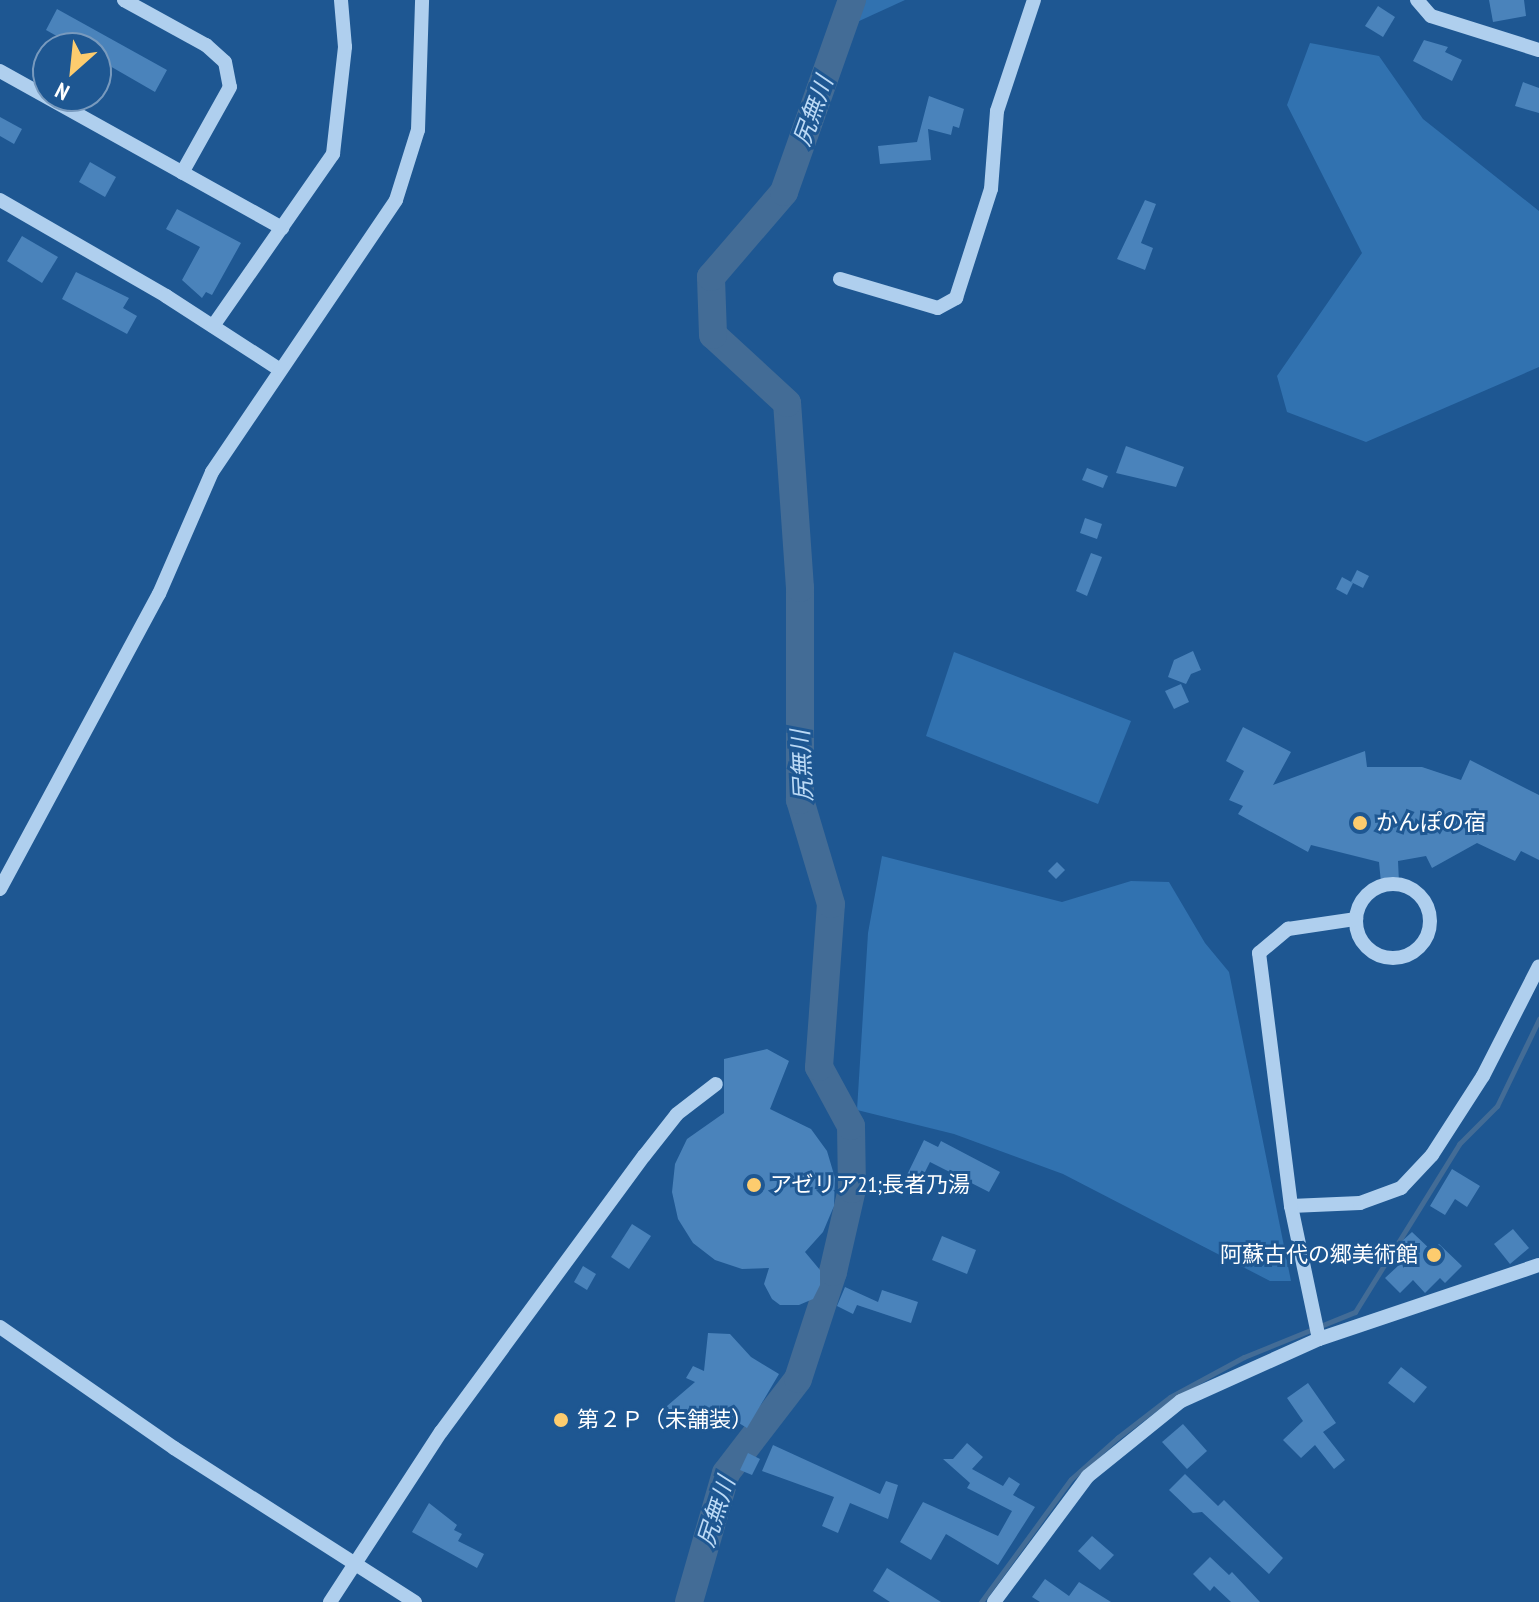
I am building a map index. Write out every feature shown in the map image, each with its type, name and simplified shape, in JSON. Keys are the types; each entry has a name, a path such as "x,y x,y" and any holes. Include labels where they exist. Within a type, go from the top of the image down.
{"street":[{"path":"124,0 206,45 225,62 230,87 182,173"},
{"path":"213,326 333,154 345,47 341,0"},
{"path":"0,889 145,621 212,472 279,369 379,228 407,175 418,130 422,0"},
{"path":"840,279 938,308 956,298 991,189 997,111 1034,0"},
{"path":"1417,0 1440,20 1539,50"},
{"path":"0,71 282,228"},
{"path":"0,200 213,326 279,369"},
{"path":"1397,884 1426,904 1429,928 1418,949 1395,958 1383,956 1362,942 1356,919 1364,896 1397,884"},
{"path":"1319,1339 1291,1206 1259,953 1288,929 1356,919"},
{"path":"1291,1206 1360,1203 1401,1188 1432,1155 1483,1076 1539,966"},
{"path":"330,1602 441,1432 644,1156 677,1114 716,1084"},
{"path":"994,1602 1088,1476 1181,1401 1319,1339 1539,1265"},
{"path":"0,1327 174,1448 415,1602"}],"shaded area":[{"path":"843,0 905,0 857,22"},
{"path":"1310,43 1379,56 1423,119 1539,211 1539,367 1366,442 1287,412 1277,376 1362,253 1287,105"},
{"path":"954,652 1131,721 1098,804 926,736"},
{"path":"882,856 1062,902 1131,881 1169,882 1205,943 1229,972 1291,1281 1270,1281 1063,1174 954,1134 857,1110 868,933"}],"building":[{"path":"1489,0 1524,0 1526,16 1493,22"},
{"path":"1378,6 1395,17 1383,37 1365,26"},
{"path":"57,9 98,32 50,32 46,30"},
{"path":"112,40 167,70 155,92 112,67"},
{"path":"1424,40 1448,47 1445,52 1462,60 1452,81 1413,61"},
{"path":"1523,82 1539,88 1539,113 1515,106"},
{"path":"929,96 964,109 959,128 953,126 951,135 928,129 931,160 880,164 878,146 917,142"},
{"path":"0,117 22,129 14,144 0,136"},
{"path":"90,162 116,177 105,197 79,182"},
{"path":"1145,200 1156,204 1141,243 1153,248 1145,270 1117,259"},
{"path":"177,209 241,243 212,295 206,292 202,298 182,280 200,247 166,229"},
{"path":"22,236 58,257 42,283 7,261"},
{"path":"76,272 129,298 123,308 137,316 127,334 62,299"},
{"path":"1126,446 1184,467 1176,487 1116,473"},
{"path":"1087,468 1108,476 1103,488 1082,480"},
{"path":"1085,518 1102,524 1097,539 1080,533"},
{"path":"1091,553 1102,557 1087,596 1076,591"},
{"path":"1357,570 1369,576 1363,588 1351,582"},
{"path":"1342,577 1353,583 1347,595 1336,589"},
{"path":"1193,651 1201,670 1191,674 1186,684 1168,677 1174,660"},
{"path":"1181,684 1189,702 1174,709 1165,691"},
{"path":"1243,727 1291,752 1273,785 1365,751 1367,767 1422,767 1461,780 1470,760 1539,795 1539,860 1521,851 1515,861 1477,843 1432,868 1426,856 1398,861 1399,882 1381,883 1379,862 1311,845 1308,852 1238,814 1243,806 1229,800 1244,771 1226,761"},
{"path":"1057,862 1065,870 1056,879 1048,871"},
{"name":"アゼリア21;長者乃湯","path":"767,1049 789,1061 770,1109 811,1129 827,1151 835,1178 834,1206 823,1232 805,1252 820,1270 820,1285 813,1299 799,1305 780,1305 772,1299 764,1284 769,1268 742,1269 715,1260 693,1243 678,1219 672,1192 675,1164 687,1139 724,1113 724,1059"},
{"path":"924,1140 938,1147 941,1141 1000,1172 989,1192 930,1162 919,1184 906,1177"},
{"path":"1452,1169 1480,1186 1467,1207 1455,1199 1445,1215 1430,1206"},
{"path":"632,1224 651,1236 629,1269 611,1257"},
{"path":"1513,1229 1529,1248 1510,1264 1494,1244"},
{"path":"1412,1232 1432,1251 1439,1244 1462,1266 1445,1283 1440,1278 1425,1293 1413,1280 1400,1293 1385,1278 1399,1265 1395,1260 1407,1249 1401,1242"},
{"path":"942,1236 976,1250 967,1274 932,1260"},
{"path":"583,1266 596,1274 587,1290 574,1282"},
{"path":"845,1287 878,1302 882,1290 918,1302 911,1323 857,1305 853,1314 837,1306"},
{"path":"708,1333 730,1334 751,1357 779,1374 747,1428 719,1411 677,1426 667,1406 695,1382 686,1378 693,1366 704,1371"},
{"path":"1401,1367 1427,1387 1414,1403 1388,1383"},
{"path":"1308,1383 1336,1423 1323,1432 1345,1460 1334,1469 1315,1445 1301,1458 1283,1440 1303,1421 1287,1398"},
{"path":"1183,1424 1207,1451 1187,1469 1162,1442"},
{"path":"967,1443 983,1457 972,1469 1003,1486 1009,1477 1020,1484 1013,1495 1035,1507 998,1565 946,1534 931,1560 900,1542 923,1502 998,1536 1012,1511 967,1488 970,1483 943,1459 953,1459"},
{"path":"773,1445 880,1494 886,1481 898,1485 888,1519 850,1503 838,1533 822,1526 834,1497 762,1471"},
{"path":"748,1453 760,1459 752,1475 740,1470"},
{"path":"1185,1474 1218,1506 1224,1500 1283,1558 1269,1574 1202,1512 1193,1513 1169,1490"},
{"path":"429,1503 457,1525 454,1530 462,1534 458,1541 484,1554 477,1568 412,1532"},
{"path":"1092,1536 1114,1555 1100,1570 1078,1551"},
{"path":"1210,1557 1229,1575 1232,1572 1260,1602 1231,1602 1214,1586 1210,1591 1193,1574"},
{"path":"887,1568 941,1602 890,1602 873,1591"},
{"path":"1045,1579 1069,1596 1079,1582 1111,1602 1040,1602 1032,1597"}],"waterway":[{"name":"尻無川","path":"689,1602 726,1473 798,1379 833,1272 852,1189 851,1126 819,1067 831,904 800,800 800,588 787,403 713,335 711,277 784,192 852,0"},
{"path":"981,1602 1071,1479 1117,1438 1170,1397 1244,1357 1355,1312 1459,1144 1497,1106 1539,1019"}],"place":[{"name":"かんぽの宿","path":"1360,823"},
{"name":"アゼリア21;長者乃湯","path":"754,1185"},
{"name":"阿蘇古代の郷美術館","path":"1434,1255"},
{"name":"第２Ｐ（未舗装）","path":"561,1420"}]}
